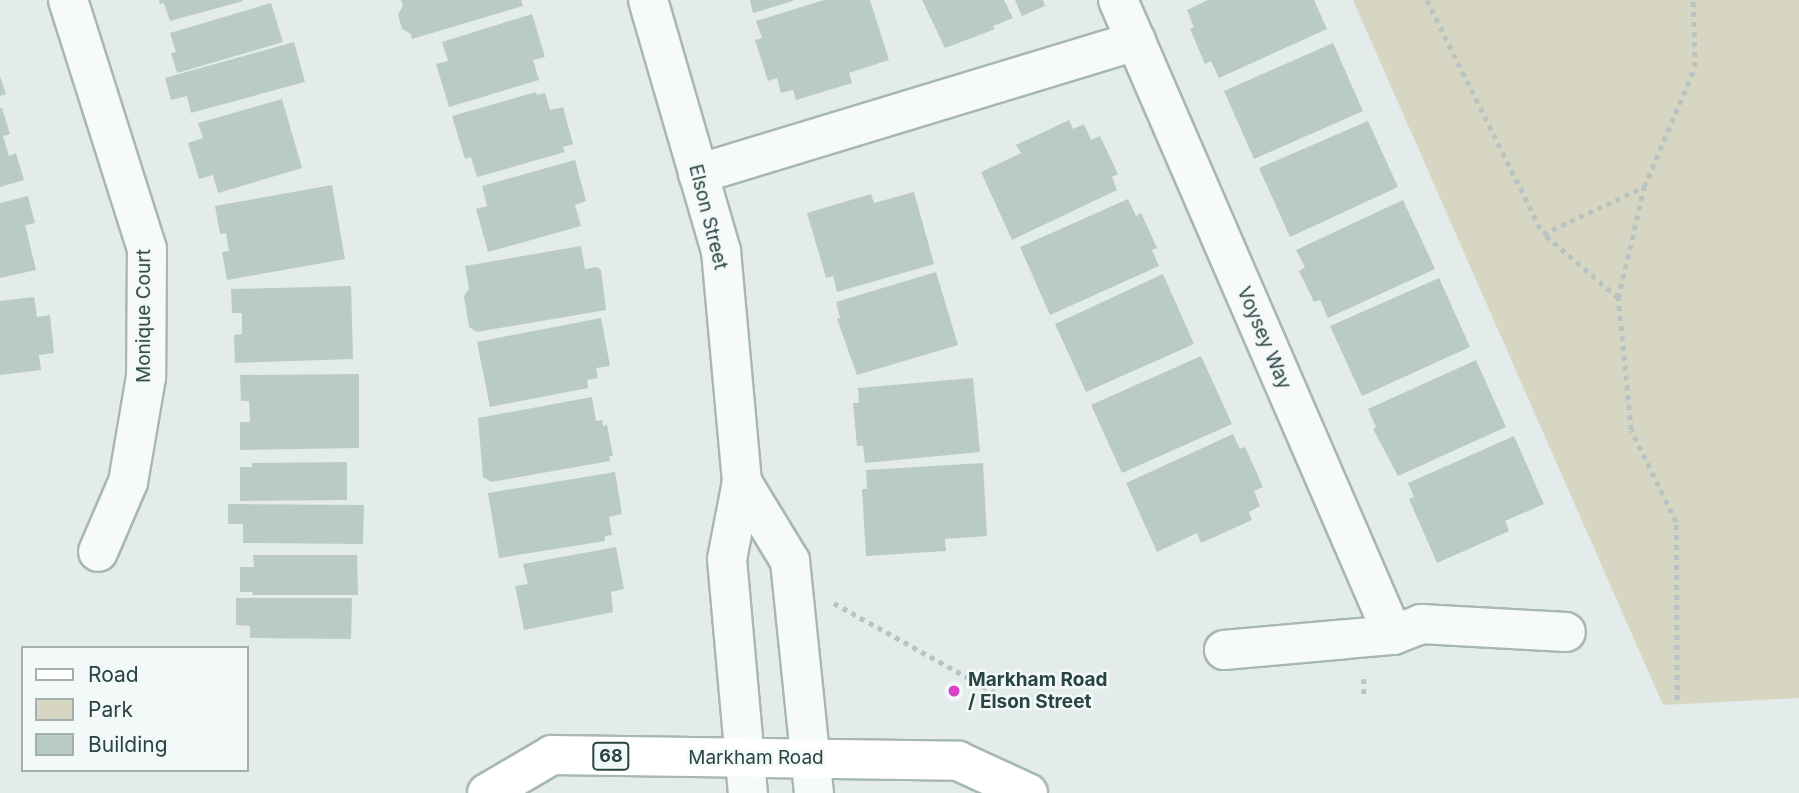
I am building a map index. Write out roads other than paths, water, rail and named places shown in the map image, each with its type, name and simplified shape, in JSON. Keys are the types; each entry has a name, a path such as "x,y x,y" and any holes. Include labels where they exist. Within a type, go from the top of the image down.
{"main road":[{"name":"Markham Road","path":"487,793 552,755 747,775 812,775 879,762 958,761 1028,793"}],"street":[{"name":"Monique Court","path":"68,0 147,249 146,377 128,482 98,552"},
{"name":"Elson Street","path":"648,0 720,251 741,482 727,559 747,775"},
{"name":"Voysey Way","path":"1118,0 1393,635"},
{"path":"698,174 1136,41"},
{"name":"Elson Street","path":"741,482 790,561 812,775"},
{"path":"1224,650 1393,635 1421,624 1566,632"}],"place":[{"name":"Markham Road / Elson Street","path":"954,691"}]}
